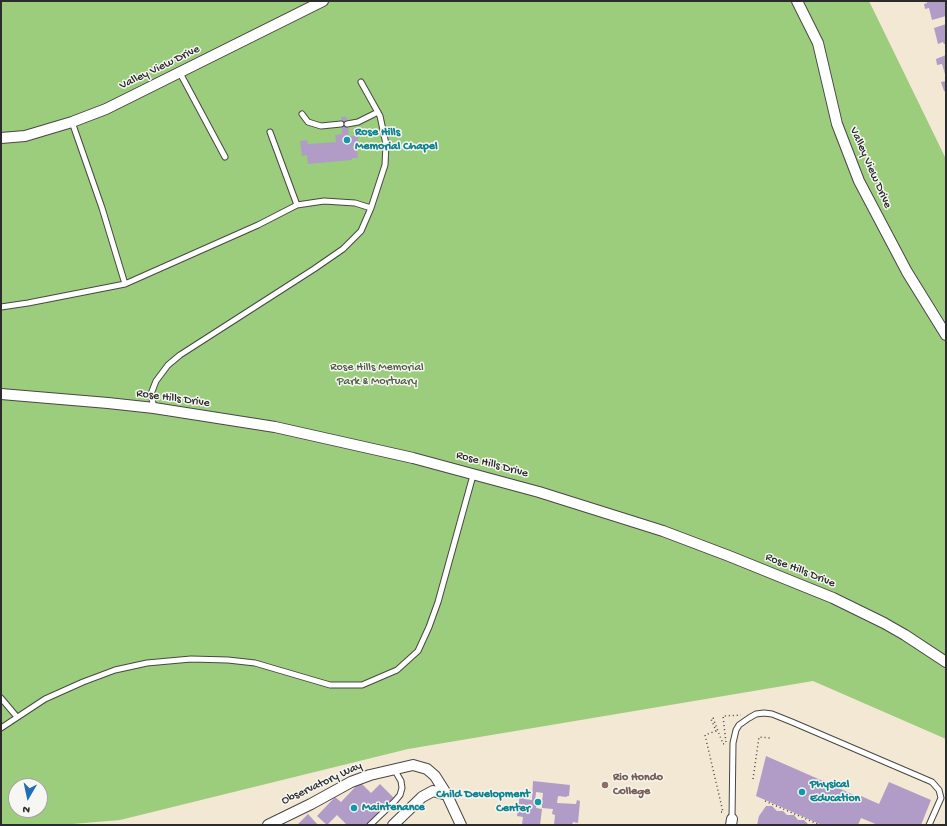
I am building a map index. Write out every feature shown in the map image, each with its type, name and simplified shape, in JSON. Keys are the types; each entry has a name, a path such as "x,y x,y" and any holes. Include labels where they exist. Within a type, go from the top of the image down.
{"street":[{"name":"Valley View Drive","path":"1,138 25,136 72,122 106,109 322,1"},
{"name":"Valley View Drive","path":"797,1 818,43 837,124 859,181 907,272 946,335"},
{"name":"Rose Hills Drive","path":"1,394 154,408 290,430 413,458 571,501 663,531 729,556 856,608 905,635 946,662"},
{"name":"Observatory Way","path":"268,825 351,782 370,775 413,765 426,768 434,776 447,795 461,825"},
{"path":"393,825 422,797 433,791 447,795"}],"lane":[{"path":"180,73 225,157"},
{"path":"154,408 151,394 156,381 168,365 186,351 343,249 361,231 371,208 385,165 386,144 380,116 361,82"},
{"path":"348,124 358,122 378,112"},
{"path":"302,114 308,122 321,126 341,124"},
{"path":"72,122 102,208 125,284"},
{"path":"270,132 297,205"},
{"path":"1,307 125,284 258,225 297,205 324,201 355,203 371,208"},
{"path":"1,728 45,699 83,682 115,670 147,663 191,659 228,660 255,663 330,685 362,685 397,670 418,651 429,627 438,602 474,474"},
{"path":"1,698 17,717"},
{"path":"732,822 733,743 736,730 739,725 749,718 756,714 764,713 772,714 792,722 932,782 939,790 941,798 929,825"},
{"path":"370,825 400,795 402,788 401,781 394,769"}],"path":[{"path":"721,812 723,812 705,735 716,731 711,719 713,718 723,744 726,743 723,716 745,714"},
{"path":"753,779 759,737 771,738"},
{"path":"765,801 820,825"}],"green space":[{"name":"Rose Hills Memorial Park & Mortuary","path":"1,1 869,1 946,159 946,739 813,681 408,749 120,820 60,825 1,825"}],"building":[{"path":"927,1 946,1 946,16 932,20 929,8 925,9 924,4 927,3"},
{"path":"946,24 946,44 943,42 938,44 934,28"},
{"path":"946,55 945,74 942,64 937,65 936,59"},
{"path":"946,81 946,91 944,91 941,82"},
{"name":"Rose Hills Memorial Chapel","path":"341,117 347,117 349,136 358,136 358,143 360,143 361,146 357,149 358,158 352,158 352,160 308,164 307,155 302,156 300,141 307,140 308,144 336,142 335,135 342,134"},
{"name":"Physical Education","path":"766,756 861,798 861,796 879,804 889,782 931,800 921,825 878,825 861,818 858,825 822,825 756,796"},
{"name":"Child Development Center","path":"533,781 570,785 569,796 558,796 557,803 576,804 577,800 580,801 578,823 573,822 572,825 554,825 555,815 552,814 553,809 542,808 542,805 537,804 536,808 542,809 540,825 522,825 523,817 517,816 520,794 525,794 524,799 532,800","holes":["536,792 543,793 542,802 535,801"]},
{"name":"Maintenance","path":"360,782 371,793 380,784 394,798 367,825 347,825 337,815 327,825 317,816 335,797 341,802"},
{"name":"Physical Education","path":"766,806 772,806 777,811 783,811 787,815 794,815 798,820 804,820 809,825 757,825 759,816"},
{"path":"308,814 318,825 297,825"}],"place":[{"name":"Rose Hills Memorial Chapel","path":"347,140"},
{"name":"Rio Hondo College","path":"605,785"},
{"name":"Physical Education","path":"802,792"},
{"name":"Child Development Center","path":"538,802"},
{"name":"Maintenance","path":"354,808"}]}
